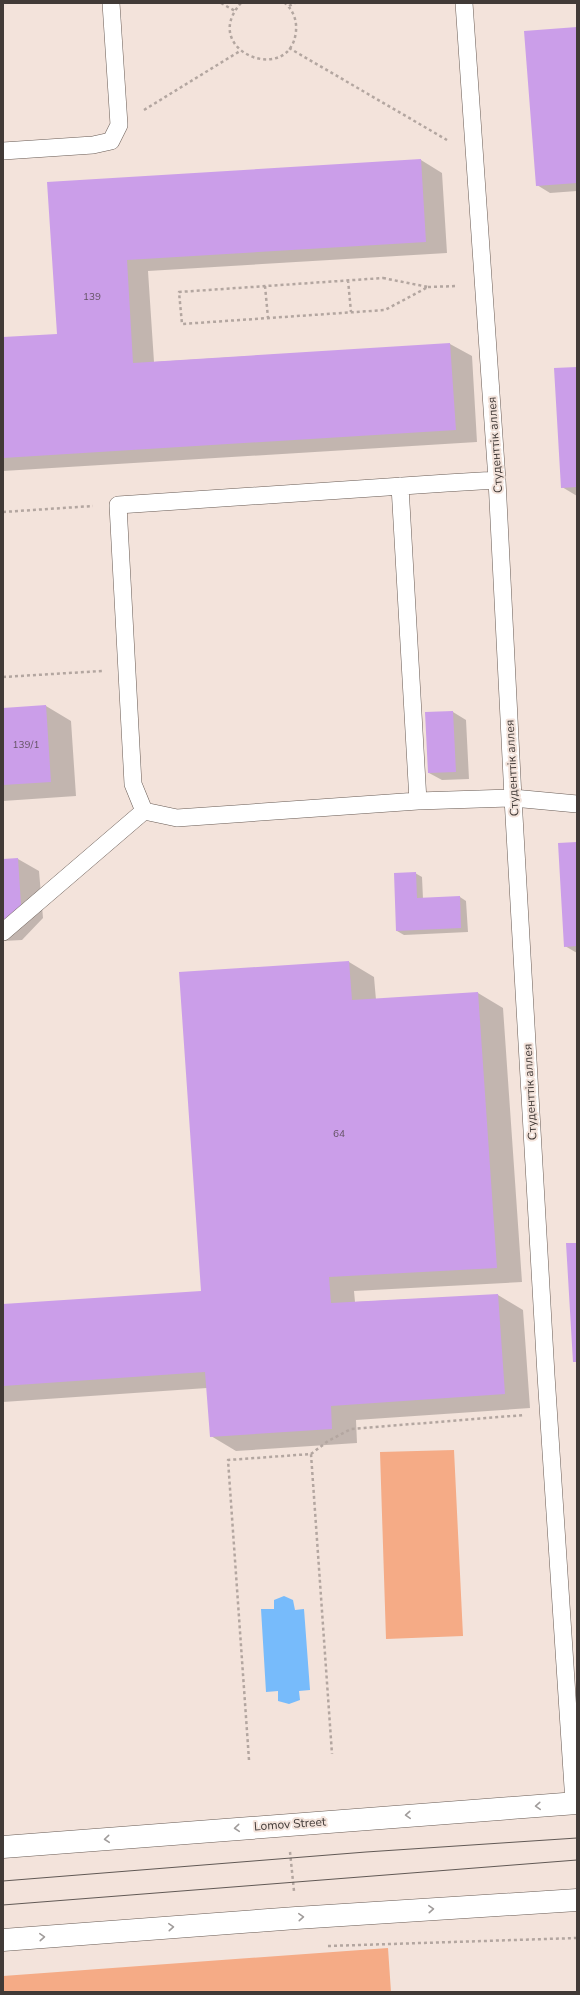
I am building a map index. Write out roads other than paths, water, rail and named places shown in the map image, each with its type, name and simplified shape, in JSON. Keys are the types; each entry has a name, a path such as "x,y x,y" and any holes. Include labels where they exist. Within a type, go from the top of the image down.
{"main road":[{"name":"Lomov Street","path":"3,1847 576,1803"},
{"path":"3,1940 296,1918 577,1900"}],"lane":[{"path":"3,151 93,145 111,141 119,125 111,3"},
{"name":"Студенттік аллея","path":"464,3 497,480 513,798 546,1375 576,1803"},
{"path":"144,811 133,784 118,505 497,480"},
{"path":"400,486 418,801"},
{"path":"144,811 177,818 418,801 513,798 577,804"},
{"path":"3,932 144,811"}],"water":[{"path":"284,1596 293,1600 295,1610 304,1609 310,1690 299,1691 300,1700 289,1704 278,1701 278,1691 266,1692 261,1609 274,1609 274,1600"}],"tram line":[{"path":"3,1881 366,1852 577,1838"},
{"path":"3,1905 577,1860"}]}
